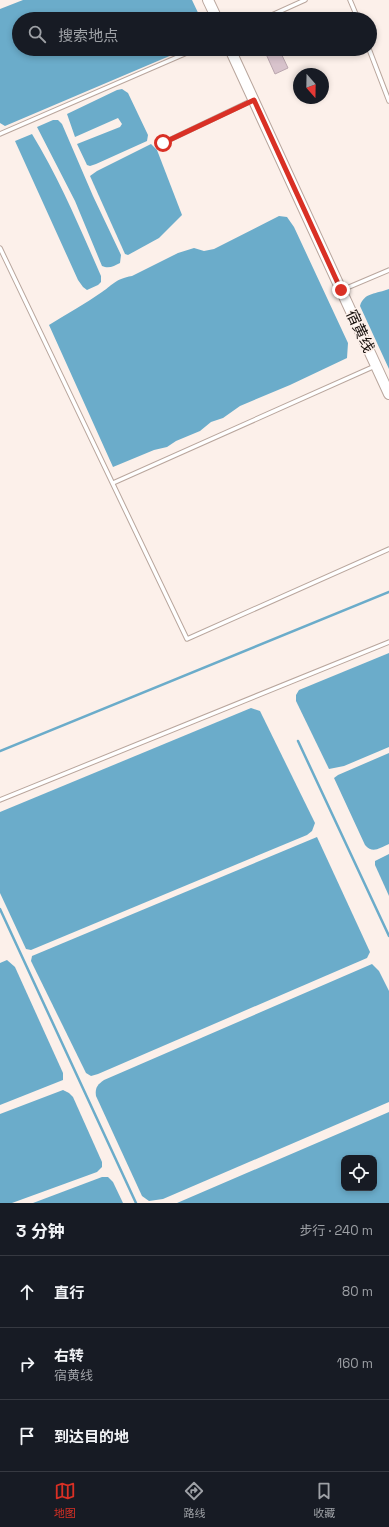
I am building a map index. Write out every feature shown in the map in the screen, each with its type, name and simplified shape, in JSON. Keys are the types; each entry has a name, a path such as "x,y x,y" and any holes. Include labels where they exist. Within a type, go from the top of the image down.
{"main road":[{"path":"208,0 214,12"},
{"name":"宿黄线","path":"233,56 389,394"}],"lane":[{"path":"278,12 305,0"},
{"path":"350,0 355,12"},
{"path":"0,134 180,56"},
{"path":"372,56 389,101"},
{"path":"163,143 254,100"},
{"path":"0,248 187,638 389,548"},
{"path":"341,290 389,270"},
{"path":"112,483 376,365"},
{"path":"0,800 389,642"}],"water":[{"path":"23,0 192,0 198,12 12,12 12,56 170,56 5,126 0,123 0,9"},
{"path":"122,89 128,93 148,135 147,141 96,164 90,166 87,165 77,144 120,127 122,124 118,118 75,137 67,114"},
{"path":"53,120 58,120 62,124 93,196 121,255 120,263 114,266 102,266 75,201 37,127"},
{"path":"32,134 60,186 101,276 101,282 98,285 87,290 78,280 15,141"},
{"path":"151,144 157,150 182,215 159,238 128,255 125,254 90,176"},
{"path":"279,216 287,217 294,227 348,343 347,358 290,385 240,406 223,418 211,422 200,431 176,441 167,447 154,450 113,467 49,325 96,296 118,280 132,276 178,253 194,248 204,251 214,249"},
{"path":"389,289 389,369 360,306 362,301 368,296"},
{"path":"389,653 389,747 344,766 329,769 296,701 296,695 299,690"},
{"path":"251,708 260,711 315,823 312,831 307,835 31,950 26,949 0,893 0,812"},
{"path":"389,753 389,844 373,850 365,845 334,778"},
{"path":"317,837 370,952 367,958 98,1074 91,1076 86,1073 31,961 32,956"},
{"path":"389,854 389,896 375,865 375,861"},
{"path":"7,960 15,967 63,1073 63,1080 0,1105 0,963"},
{"path":"372,964 379,971 389,991 389,1102 163,1199 149,1201 142,1196 96,1096 96,1089 100,1083"},
{"path":"63,1090 73,1097 102,1162 102,1167 97,1172 12,1203 0,1203 0,1114"},
{"path":"389,1112 389,1203 177,1203"},
{"path":"102,1177 108,1177 113,1182 123,1203 33,1203"}],"building":[{"path":"267,56 282,56 288,68 275,74"}],"waterway":[{"path":"0,751 389,592"},
{"path":"298,741 389,936"},
{"path":"0,909 136,1203"}],"route":[{"path":"163,143 254,100 341,290"}]}
